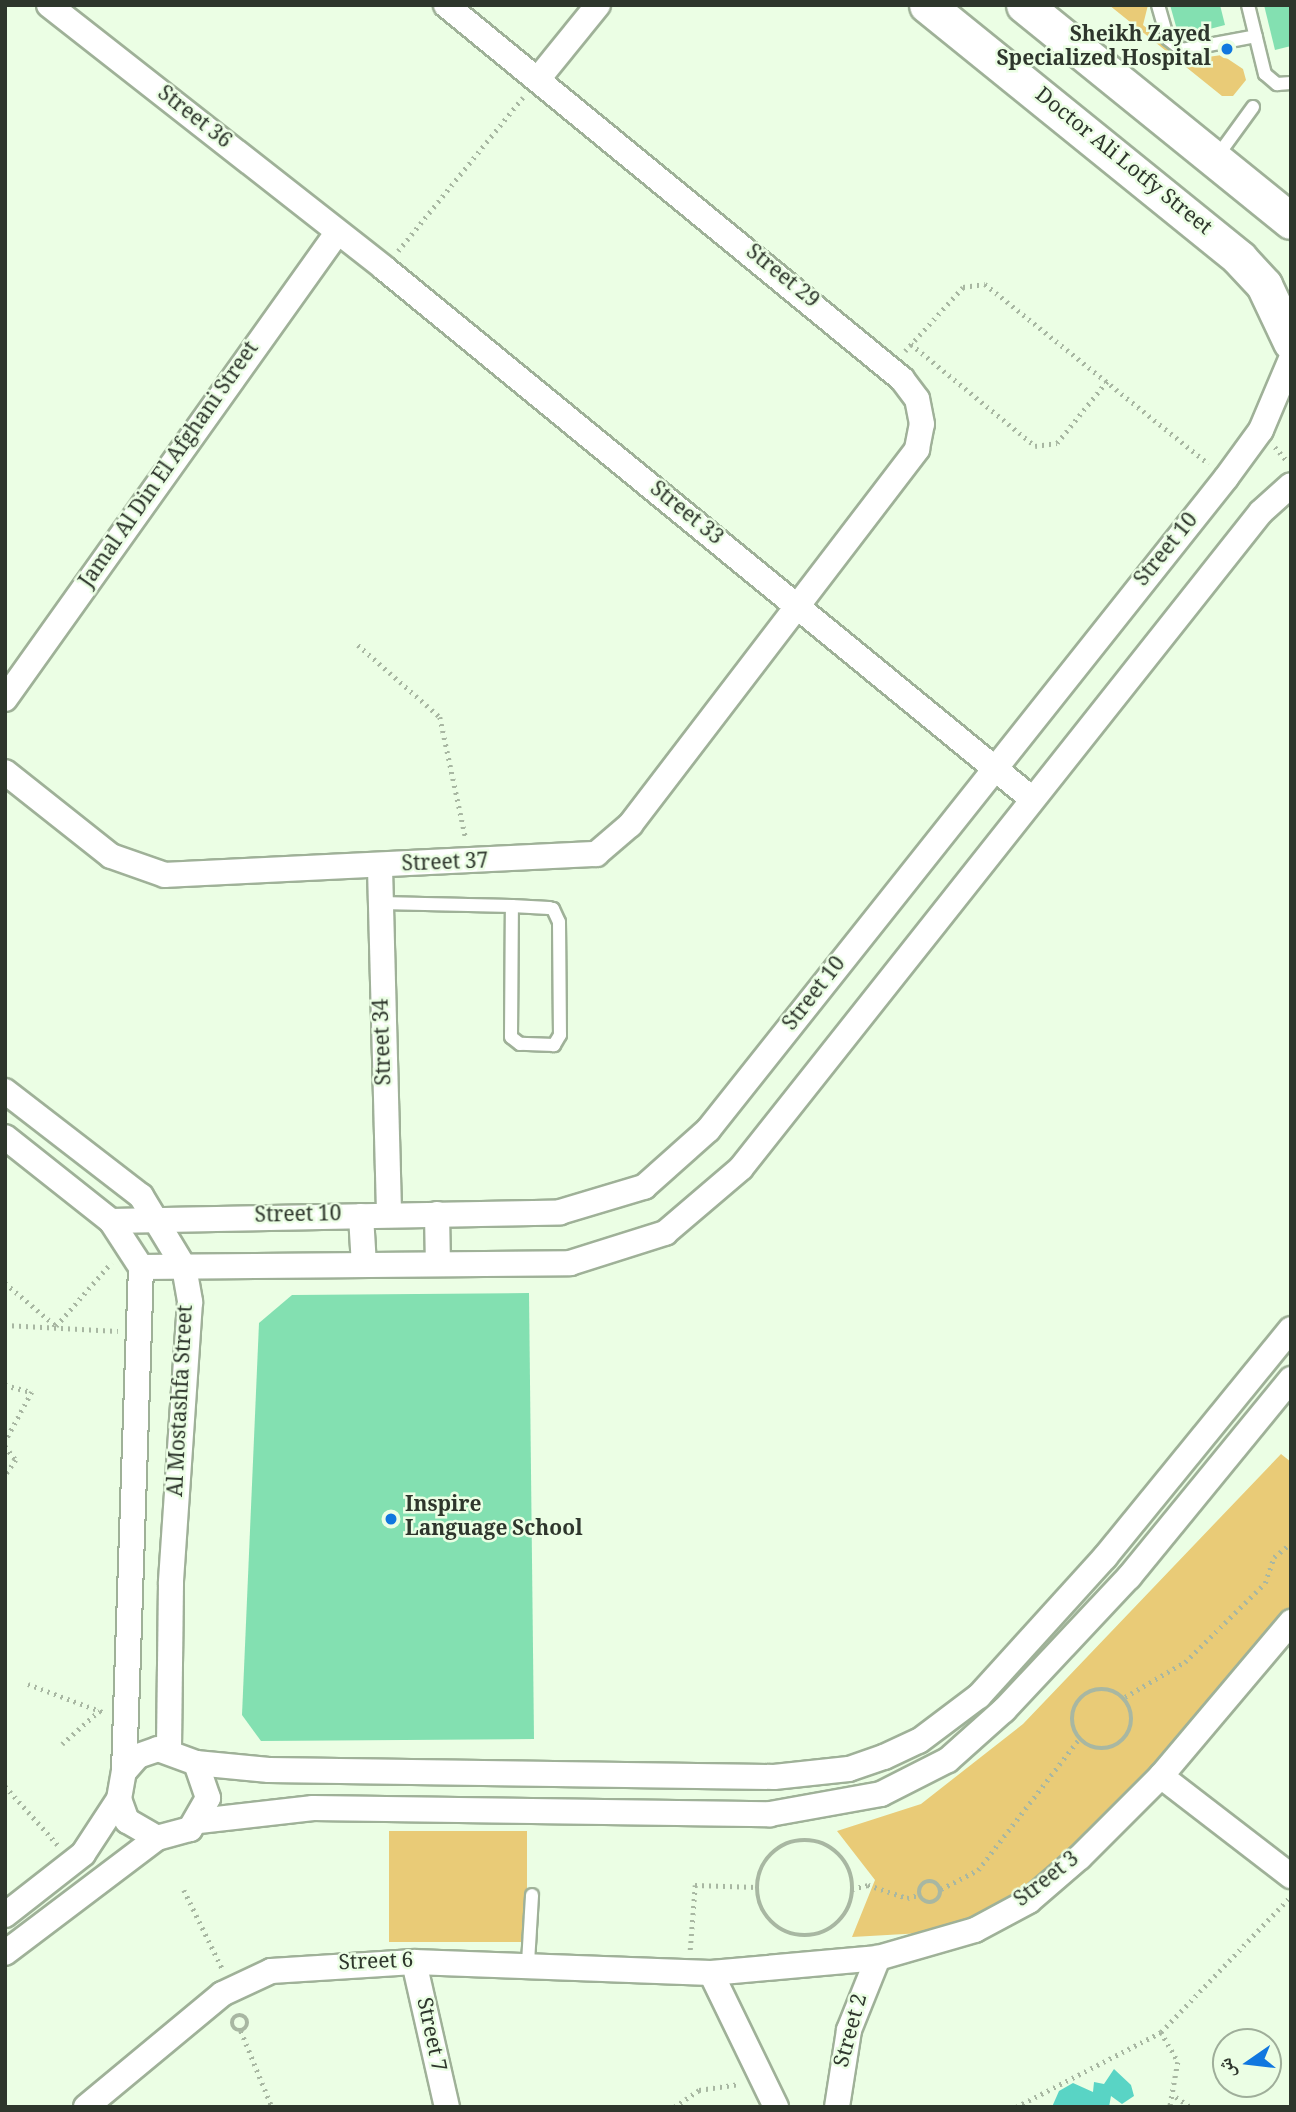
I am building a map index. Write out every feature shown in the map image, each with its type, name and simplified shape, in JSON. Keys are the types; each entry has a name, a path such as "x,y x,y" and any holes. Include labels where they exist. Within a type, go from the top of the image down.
{"street":[{"name":"Street 36","path":"49,5 337,233"},
{"name":"Street 29","path":"446,5 889,368 917,399 922,424 916,449 799,609"},
{"path":"538,79 598,5"},
{"name":"Doctor Ali Lotfy Street","path":"927,5 1239,258 1264,285 1291,342"},
{"path":"1024,5 1291,221"},
{"name":"Street 33","path":"337,233 384,268 1032,799"},
{"name":"Jamal Al Din El Afghani Street","path":"5,699 337,233"},
{"name":"Street 10","path":"111,1221 560,1212 603,1204 644,1187 678,1161 1226,478 1261,430 1291,359"},
{"path":"141,1267 570,1263 619,1252 665,1233 706,1202 741,1168 1261,512 1291,485"},
{"name":"Street 37","path":"5,772 111,856 137,868 194,875 575,860 615,842 799,609"},
{"name":"Street 34","path":"380,868 390,1215"},
{"name":"Al Mostashfa Street","path":"5,1091 141,1196 161,1220 184,1267 190,1302 171,1583 169,1749"},
{"name":"Al Mostashfa Street","path":"5,1137 111,1221 130,1242 141,1267 143,1333 123,1720 124,1772"},
{"path":"437,1214 438,1264"},
{"path":"360,1216 364,1265"},
{"path":"5,1915 73,1862 118,1799 124,1772 138,1756 169,1749 197,1763 306,1772 774,1777 849,1769 884,1757 919,1741 979,1696 1243,1392 1291,1329"},
{"path":"5,1952 158,1838 180,1835 199,1821 313,1808 770,1814 881,1794 948,1760 987,1728 1129,1577 1291,1379"},
{"path":"1243,1392 1266,1411"},
{"name":"Street 3","path":"700,1973 878,1958 975,1930 1029,1901 1161,1776 1291,1622"},
{"path":"197,1763 207,1786 199,1821"},
{"path":"1161,1776 1291,1876"},
{"path":"118,1799 135,1829 158,1838"},
{"name":"Street 2","path":"836,2107 849,2030 878,1958"},
{"name":"Street 6","path":"86,2107 232,1987 290,1968 414,1962 528,1963 700,1973"},
{"name":"Street 7","path":"414,1962 447,2107"},
{"path":"700,1973 766,2081 776,2107"}],"lane":[{"path":"1158,5 1168,39 1182,50 1256,36"},
{"path":"1248,5 1272,82"},
{"path":"1272,82 1291,83"},
{"path":"1264,93 1272,82"},
{"path":"1214,161 1253,107"},
{"path":"381,903 512,906 549,908 558,917 560,1035 554,1045 520,1044 511,1037 512,906"},
{"path":"528,1963 532,1895"}],"path":[{"path":"384,268 538,79"},
{"path":"889,368 963,287 985,284 1226,478"},
{"path":"911,344 1035,446 1057,443 1107,381"},
{"path":"358,645 440,717 471,864"},
{"path":"56,1326 130,1242"},
{"path":"5,1283 56,1326"},
{"path":"5,1325 143,1333"},
{"path":"5,1385 32,1390 5,1444 16,1460 5,1476"},
{"path":"1125,1698 1185,1662 1265,1583 1274,1557 1291,1543"},
{"path":"28,1684 123,1720"},
{"path":"1106,1688 1125,1698 1133,1717 1119,1745 1098,1749 1079,1739 1071,1720 1085,1693 1106,1688"},
{"path":"62,1744 99,1711"},
{"path":"852,1889 868,1885 907,1898 919,1895 933,1903 941,1889 978,1870 1079,1739"},
{"path":"5,1786 73,1862"},
{"path":"812,1841 837,1853 852,1889 838,1923 803,1936 770,1921 757,1888 774,1852 812,1841"},
{"path":"919,1895 926,1881 941,1889"},
{"path":"700,1973 695,1885 757,1888"},
{"path":"184,1890 232,1987"},
{"path":"1016,2107 1161,2032 1291,1896"},
{"path":"241,2031 272,2107"},
{"path":"1161,2032 1178,2062 1176,2097 1170,2107"},
{"path":"674,2107 699,2090 766,2081"},
{"path":"1176,2097 1191,2107"}],"shaded area":[{"path":"1109,5 1148,5 1143,25 1186,60 1222,55 1243,69 1246,80 1233,96 1222,96"},
{"path":"1281,1454 1291,1462 1291,1622 1080,1857 975,1930 852,1937 875,1880 837,1831 921,1804 1023,1724"},
{"path":"389,1831 527,1831 527,1942 389,1942"}],"water":[{"path":"1114,2069 1131,2085 1134,2096 1122,2104 1111,2096 1109,2107 1052,2107 1059,2091 1073,2083 1093,2092 1094,2082 1104,2084"}],"building":[{"name":"Sheikh Zayed Specialized Hospital","path":"1170,5 1220,5 1225,25 1179,37"},
{"name":"Sheikh Zayed Specialized Hospital","path":"1264,5 1291,5 1291,46 1275,50"},
{"name":"Inspire Language School","path":"529,1293 534,1739 261,1741 242,1715 259,1323 292,1295"}],"place":[{"name":"Sheikh Zayed Specialized Hospital","path":"1227,49"},
{"name":"Inspire Language School","path":"391,1519"}]}
